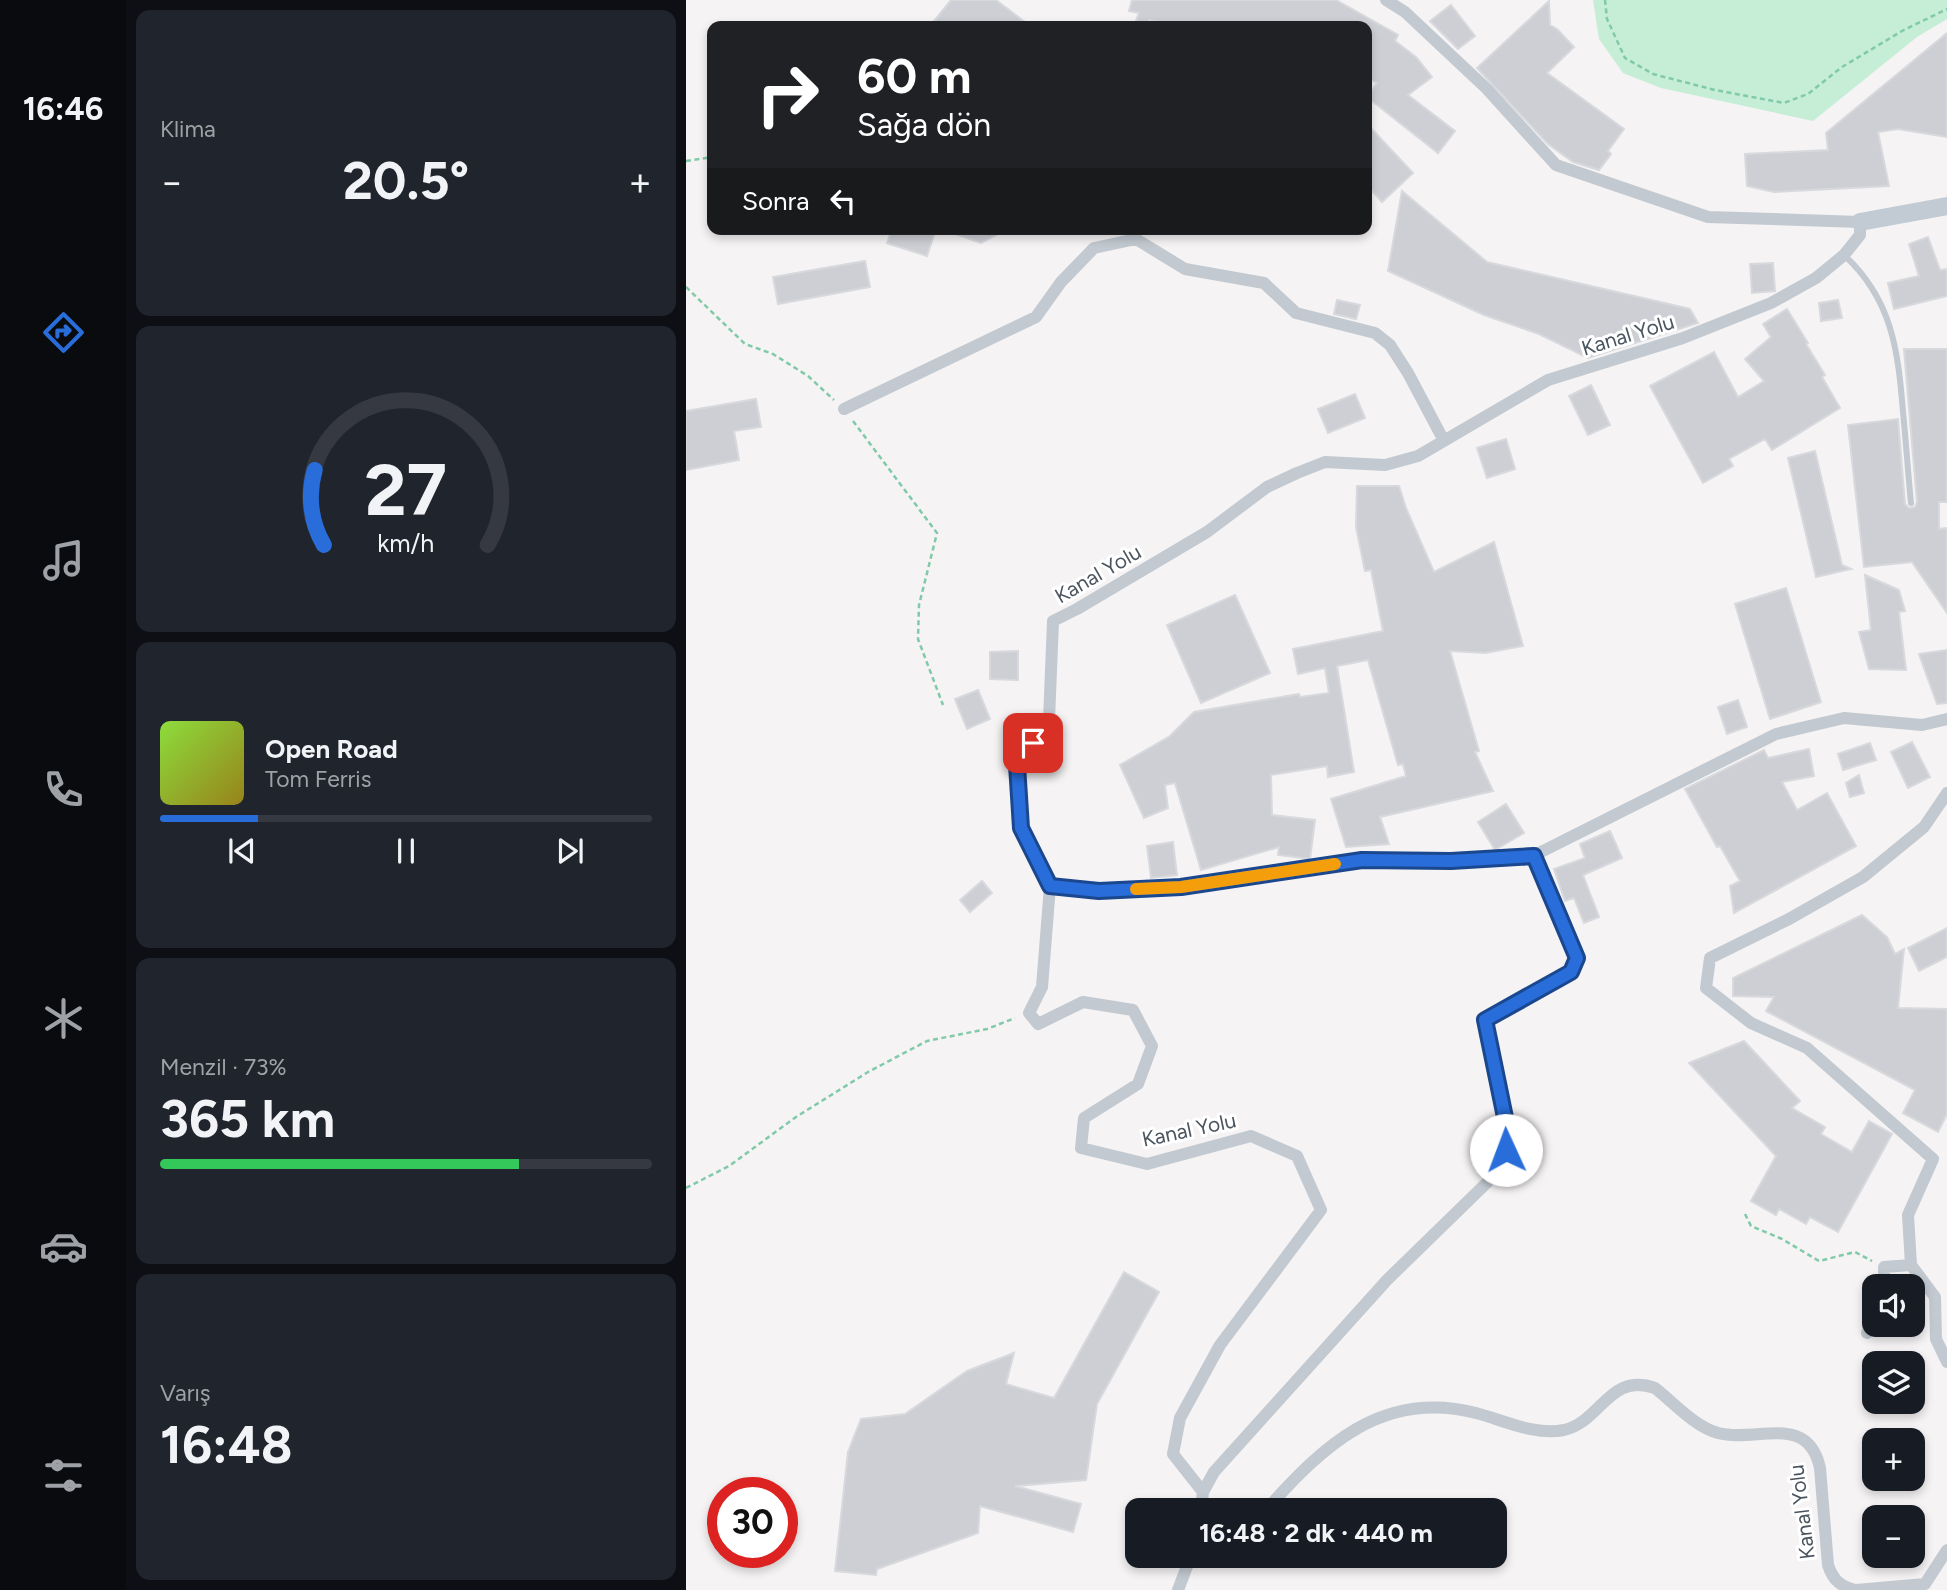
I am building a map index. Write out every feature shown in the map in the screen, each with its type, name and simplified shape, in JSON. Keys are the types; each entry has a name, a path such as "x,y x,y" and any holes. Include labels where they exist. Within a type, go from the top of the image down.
{"street":[{"path":"1385,0 1405,12 1487,89 1556,165 1708,217 1860,222 1947,206"},
{"name":"Kanal Yolu","path":"1050,886 1021,828 1017,765 1049,720 1054,621 1207,532 1266,487 1297,472 1325,462 1385,465 1418,456 1548,380 1683,338 1771,303 1816,278 1844,255 1860,235 1860,222"},
{"path":"844,409 1036,317 1062,282 1094,248 1136,239 1185,269 1264,283 1296,313 1375,333 1390,345 1408,373 1443,439"},
{"path":"1029,1013 1042,987 1050,886 1099,891 1181,887 1362,860 1451,861 1534,856 1776,734 1844,718 1922,724 1947,719"},
{"path":"1947,793 1924,827 1863,877 1789,919 1710,958 1706,988 1751,1023 1807,1048 1933,1159 1908,1215 1911,1265 1935,1297 1936,1339 1947,1362"},
{"path":"1202,1498 1214,1472 1387,1280 1503,1167 1508,1132 1485,1020 1571,972 1577,958 1534,856"},
{"name":"Kanal Yolu","path":"1029,1013 1038,1024 1083,1002 1133,1010 1152,1046 1138,1084 1084,1118 1081,1148 1147,1164 1251,1136 1297,1156 1321,1210 1220,1345 1180,1418 1173,1454 1203,1492"},
{"path":"1884,1274 1884,1267 1911,1265"},
{"name":"Kanal Yolu","path":"1277,1498 1332,1445 1354,1430 1394,1412 1414,1408 1452,1408 1539,1431 1562,1430 1584,1422 1613,1393 1624,1387 1647,1385 1655,1388 1707,1429 1719,1433 1794,1435 1811,1446 1820,1468 1828,1565 1837,1582 1856,1590 1926,1587"},
{"path":"1926,1587 1947,1550"},
{"path":"1178,1590 1186,1568"}],"lane":[{"path":"1844,255 1862,274 1877,296 1897,348 1902,378 1911,503"}],"path":[{"path":"1605,0 1607,19 1625,58 1643,69 1715,90 1784,103 1808,94 1842,67 1902,31 1947,9"},
{"path":"686,161 707,158"},
{"path":"686,287 745,344 773,354 808,376 844,409 937,533 919,604 918,639 943,705"},
{"path":"686,1188 729,1166 796,1118 868,1072 927,1041 987,1029 1029,1013"},
{"path":"1745,1214 1751,1226 1782,1239 1819,1261 1855,1252 1884,1267"}],"green space":[{"path":"1593,0 1947,0 1947,19 1917,37 1813,121 1661,88 1623,73 1599,39"}],"building":[{"path":"951,0 996,0 1023,21 934,21"},
{"path":"1132,0 1336,0 1398,35 1395,41 1416,57 1432,77 1408,95 1455,131 1438,153 1372,101 1372,90 1377,83 1372,80 1372,21 1136,21 1139,13 1129,11"},
{"path":"1549,1 1550,25 1574,47 1547,73 1624,129 1608,151 1611,154 1599,170 1573,162 1548,144 1477,68"},
{"path":"1451,5 1475,36 1458,49 1430,21"},
{"path":"1947,33 1947,137 1898,129 1878,132 1889,186 1774,192 1747,186 1745,154 1828,150 1826,133"},
{"path":"1372,129 1413,173 1382,202 1372,191"},
{"path":"1402,191 1487,262 1690,309 1698,323 1588,358 1539,334 1484,315 1388,271"},
{"path":"890,235 934,235 927,256 887,243"},
{"path":"958,235 996,235 981,243"},
{"path":"1928,237 1940,270 1947,269 1947,296 1894,309 1888,283 1919,276 1909,244"},
{"path":"865,261 870,287 778,304 773,277"},
{"path":"1773,263 1775,291 1752,293 1750,264"},
{"path":"1337,300 1360,305 1356,319 1334,314"},
{"path":"1838,300 1842,318 1821,321 1819,303"},
{"path":"1787,309 1808,343 1806,344 1825,375 1822,377 1840,408 1772,450 1765,439 1729,459 1733,466 1703,483 1650,386 1714,352 1738,397 1764,381 1745,359 1771,337 1763,324"},
{"path":"1904,349 1947,349 1947,502 1939,502 1939,529 1947,528 1947,613 1912,562 1864,567 1848,425 1898,419 1905,504 1909,508 1915,507 1917,502"},
{"path":"1591,385 1610,425 1588,435 1569,396"},
{"path":"1355,394 1365,418 1328,433 1318,409"},
{"path":"756,399 761,427 734,431 739,460 686,470 686,411"},
{"path":"1506,439 1515,469 1487,478 1477,448"},
{"path":"1815,451 1842,565 1851,569 1816,577 1788,458"},
{"path":"1357,486 1399,486 1434,572 1494,542 1523,646 1485,653 1450,651 1479,751 1475,752 1493,791 1380,817 1389,844 1346,847 1331,799 1406,776 1403,764 1398,765 1368,660 1337,666 1354,772 1328,777 1327,766 1271,775 1272,815 1315,820 1310,859 1278,855 1279,847 1201,870 1175,783 1165,785 1168,808 1144,818 1120,765 1170,736 1194,712 1299,694 1300,697 1329,693 1325,668 1298,674 1293,649 1383,631 1371,570 1365,571 1356,527"},
{"path":"1865,575 1899,590 1905,611 1899,612 1906,670 1869,669 1859,632 1871,630"},
{"path":"1786,588 1821,702 1770,719 1735,604"},
{"path":"1235,595 1270,673 1201,703 1167,625"},
{"path":"1947,650 1947,703 1937,704 1919,654"},
{"path":"1018,651 1018,680 990,679 990,652"},
{"path":"978,690 990,719 967,729 955,699"},
{"path":"1738,700 1747,727 1727,734 1718,707"},
{"path":"1912,742 1930,777 1908,788 1891,752"},
{"path":"1870,743 1876,760 1843,770 1838,754"},
{"path":"1809,749 1814,776 1782,782 1797,810 1827,793 1856,846 1734,913 1730,886 1740,881 1720,846 1717,847 1685,789 1764,750 1768,758"},
{"path":"1859,775 1864,793 1850,797 1846,783"},
{"path":"1506,804 1524,833 1495,850 1478,822"},
{"path":"1610,831 1622,858 1583,875 1599,917 1584,923 1574,898 1565,901 1554,869 1585,858 1580,844"},
{"path":"1173,842 1177,875 1151,878 1147,846"},
{"path":"982,881 992,893 970,912 960,900"},
{"path":"1862,915 1887,937 1895,954 1904,949 1898,1008 1947,1009 1947,1114 1938,1132 1903,1113 1915,1090 1766,1011 1774,997 1733,996 1733,978"},
{"path":"1947,928 1947,957 1919,971 1908,948"},
{"path":"1744,1041 1800,1101 1792,1108 1825,1127 1821,1134 1852,1152 1869,1121 1892,1134 1838,1232 1810,1217 1806,1224 1779,1209 1776,1215 1751,1201 1776,1156 1689,1063"},
{"path":"1124,1272 1159,1292 1097,1404 1086,1480 1015,1486 1081,1504 1073,1532 980,1506 978,1533 877,1569 876,1575 835,1571 848,1452 861,1419 905,1414 967,1371 1014,1353 1006,1384 1054,1398"}],"slow traffic":[{"path":"1136,889 1181,887 1335,864"}],"route":[{"path":"1033,743 1017,765 1021,828 1050,886 1099,891 1181,887 1362,860 1451,861 1534,856 1577,958 1571,972 1485,1020 1508,1132 1506,1150"}]}
